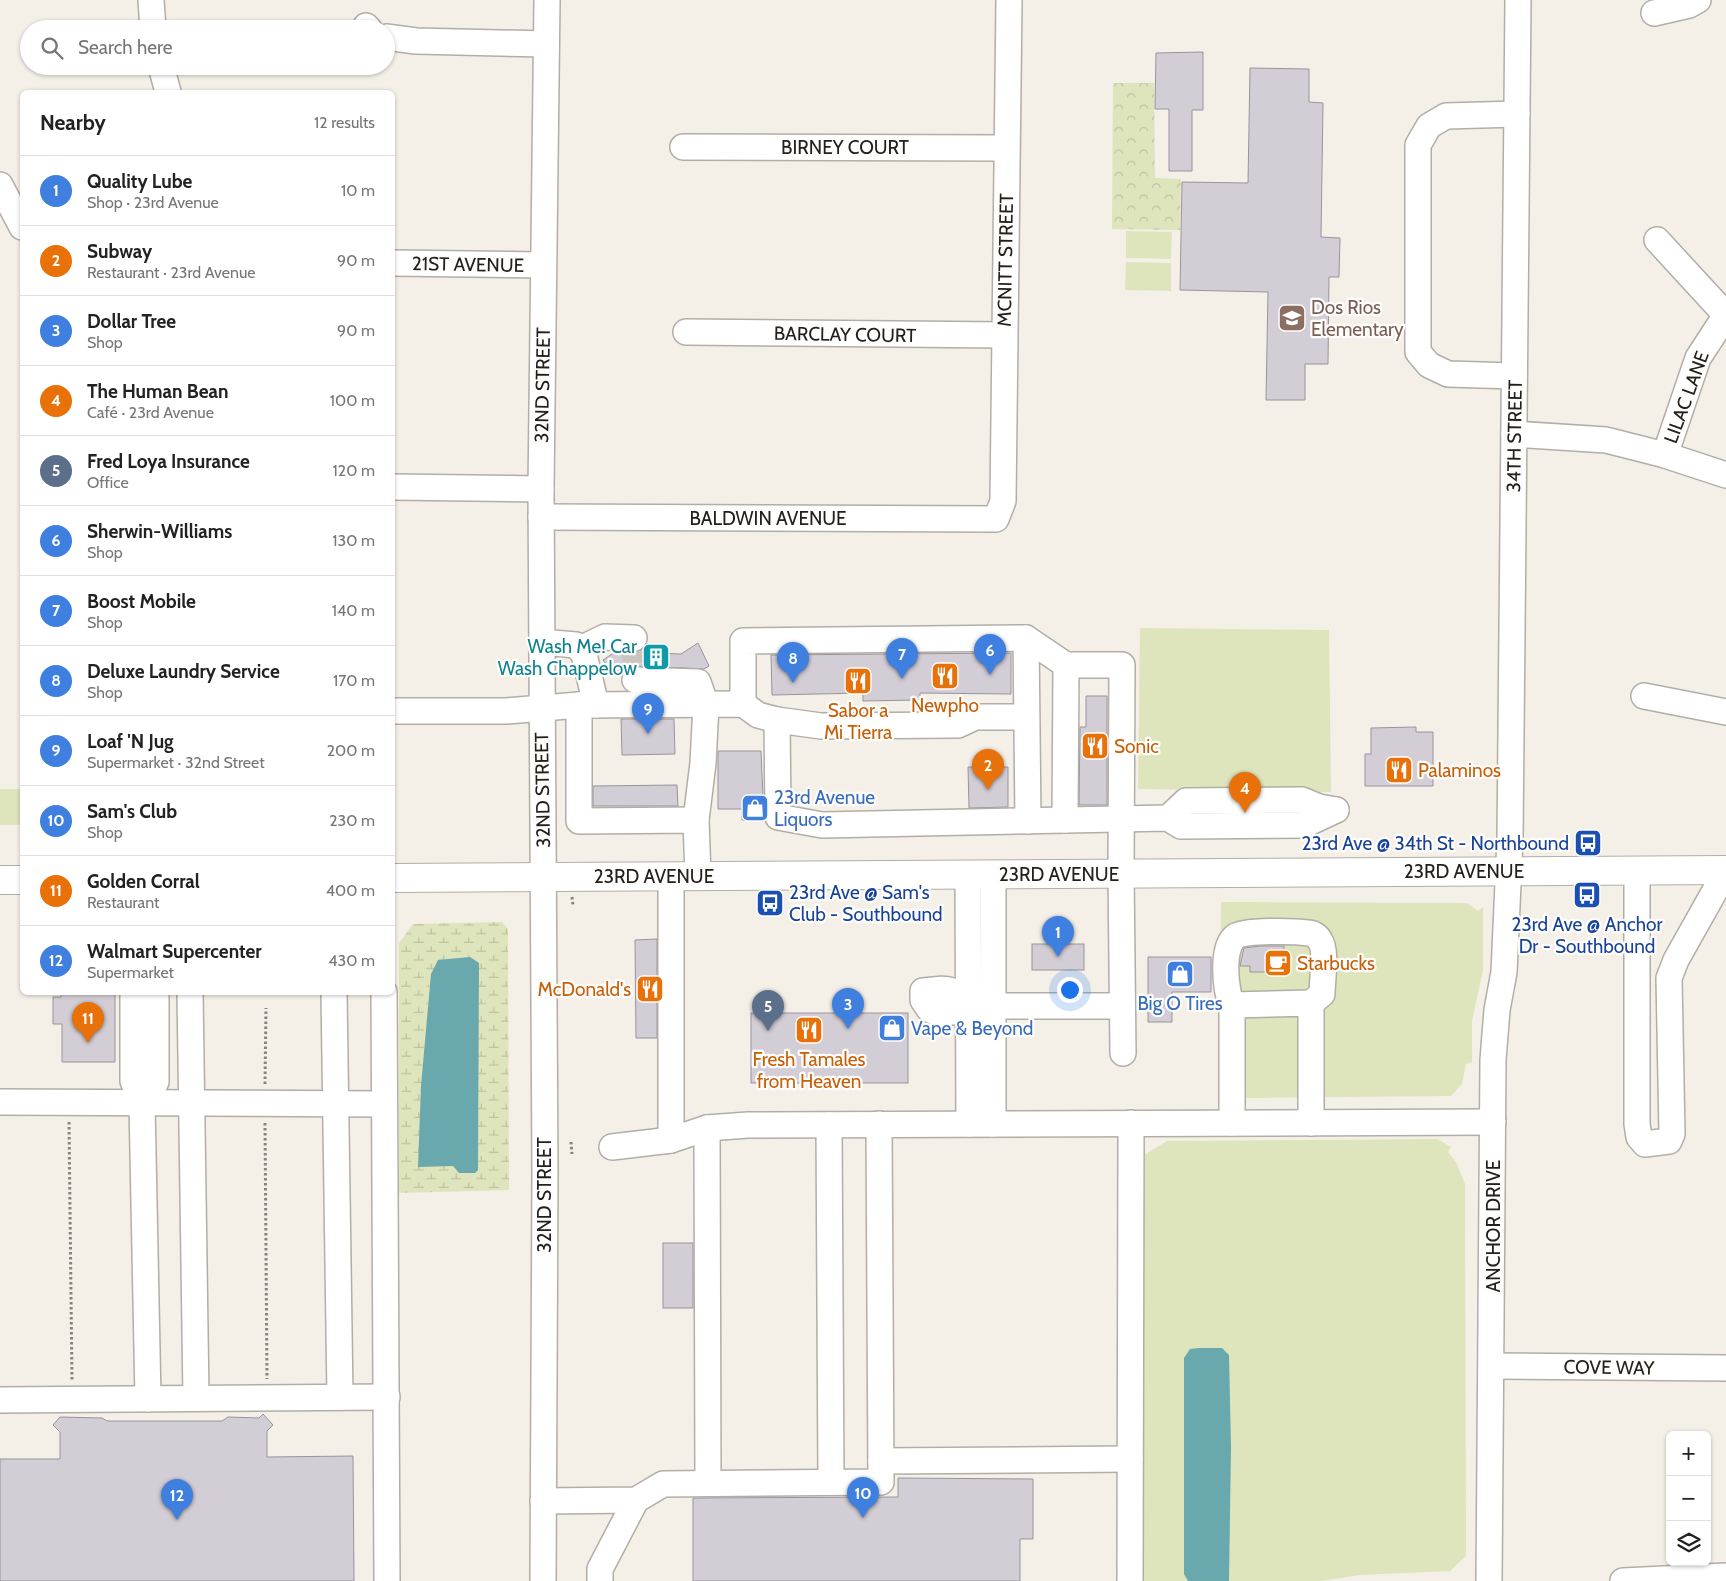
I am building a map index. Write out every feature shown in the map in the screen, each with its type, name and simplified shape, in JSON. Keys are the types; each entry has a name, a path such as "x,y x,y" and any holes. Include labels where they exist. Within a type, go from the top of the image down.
{"main road":[{"name":"23RD AVENUE","path":"395,878 1726,871"},
{"path":"0,880 20,880"}],"street":[{"path":"151,0 152,20"},
{"name":"32ND STREET","path":"543,1581 543,877 540,489 547,0"},
{"name":"MCNITT STREET","path":"996,519 1003,500 1008,0"},
{"name":"34TH STREET","path":"1509,871 1518,0"},
{"path":"1654,13 1689,5 1698,0"},
{"path":"395,36 416,41 546,44"},
{"path":"163,75 167,90"},
{"path":"1514,376 1448,374 1429,365 1418,352 1418,145 1429,126 1446,116 1517,114"},
{"name":"BIRNEY COURT","path":"683,147 1006,148"},
{"path":"0,185 20,223"},
{"path":"1656,240 1726,315"},
{"name":"21ST AVENUE","path":"395,262 543,265"},
{"name":"LILAC LANE","path":"1665,454 1698,358 1726,315"},
{"name":"BARCLAY COURT","path":"686,332 1004,335"},
{"path":"1514,434 1606,440 1665,454 1726,475"},
{"path":"395,487 540,489"},
{"name":"BALDWIN AVENUE","path":"540,517 996,519"},
{"path":"580,649 605,637 634,638"},
{"path":"1026,638 1028,821"},
{"path":"742,704 742,641 1026,638 1066,665 1122,665 1120,873 1123,1053"},
{"path":"540,642 576,645 584,654 587,705 579,821 696,820"},
{"path":"1065,820 1066,665"},
{"path":"635,680 698,682 706,705 703,763 696,820 671,929 671,1140"},
{"path":"1644,696 1726,712"},
{"path":"395,711 480,711 587,705 742,704 758,715 777,720 821,726 958,725 976,717 1026,717"},
{"path":"777,720 778,817 822,825 1168,818 1181,826 1304,825 1336,810 1319,807 1302,800 1186,801 1168,818"},
{"path":"1637,870 1637,1124 1639,1137 1645,1144 1669,1141 1672,1134 1669,978 1676,960 1726,871"},
{"name":"ANCHOR DRIVE","path":"1489,1581 1493,1060 1497,1010 1504,972 1509,871"},
{"path":"980,874 993,1006 981,1124"},
{"path":"980,874 968,1008 981,1124"},
{"path":"1232,1005 1311,1003 1322,994 1323,948 1320,940 1309,933 1241,933 1230,942 1227,950 1227,993 1232,1005 1232,1123"},
{"path":"132,995 133,1081 142,1104 148,1399"},
{"path":"142,1104 156,1082 156,995"},
{"path":"190,995 196,1398"},
{"path":"334,995 340,1397"},
{"path":"384,995 383,1104 387,1397 387,1581"},
{"path":"1311,1003 1311,1123"},
{"path":"968,1008 993,1006 1122,1006"},
{"path":"0,1102 383,1104"},
{"path":"612,1147 671,1140 707,1128 879,1124 1493,1122"},
{"path":"1130,1581 1131,1123"},
{"path":"879,1124 881,1471"},
{"path":"829,1125 831,1482"},
{"path":"707,1128 708,1483"},
{"name":"COVE WAY","path":"1492,1366 1726,1368"},
{"path":"0,1400 387,1397"},
{"path":"543,1501 636,1500 663,1484 831,1482 881,1471 1130,1459"},
{"path":"600,1581 600,1569 636,1500"},
{"path":"1623,1581 1726,1576"}],"path":[{"path":"266,1008 268,1398"},
{"path":"69,1114 72,1399"},
{"path":"571,1142 572,1154"}],"green space":[{"path":"1113,83 1154,83 1155,178 1181,179 1180,230 1112,229"},
{"path":"1126,231 1172,232 1171,259 1126,258"},
{"path":"1126,262 1171,263 1171,291 1125,290"},
{"path":"1140,628 1329,630 1331,792 1138,789"},
{"path":"0,789 20,789 20,825 0,825"},
{"path":"1221,902 1467,903 1478,911 1483,907 1483,970 1472,1021 1472,1062 1466,1064 1462,1084 1451,1096 1240,1098 1219,1093"},
{"path":"502,922 508,929 509,1190 399,1193 399,943 413,924"},
{"path":"1437,1139 1451,1147 1448,1152 1456,1162 1465,1184 1466,1556 1450,1571 1360,1575 1322,1581 1140,1581 1140,1167 1144,1155 1167,1141"}],"water":[{"path":"470,957 479,963 478,1170 475,1173 459,1173 453,1166 418,1167 421,1086 431,974 438,960"},
{"path":"1222,1348 1229,1355 1231,1447 1229,1581 1188,1581 1184,1574 1184,1358 1190,1349"}],"building":[{"path":"1203,52 1203,110 1192,110 1192,171 1169,171 1169,109 1155,109 1156,53"},
{"path":"1250,68 1309,69 1309,102 1323,103 1321,237 1340,238 1339,277 1329,277 1328,364 1305,364 1305,400 1266,400 1268,292 1180,290 1182,182 1248,183"},
{"name":"Wash Me! Car Wash Chappelow","path":"698,643 709,666 704,669 635,666 624,671 610,671 603,660 615,652 681,654"},
{"path":"1011,653 1011,694 920,693 920,700 863,701 863,693 772,695 771,655"},
{"name":"Sonic","path":"1086,696 1107,696 1107,805 1079,805 1080,727 1086,727"},
{"path":"621,719 674,719 675,754 622,755"},
{"name":"Palaminos","path":"1416,727 1416,732 1433,732 1433,786 1365,786 1365,754 1371,754 1371,728"},
{"path":"718,751 761,751 764,820 742,820 742,809 718,809"},
{"path":"968,767 1008,767 1008,807 969,808"},
{"path":"677,785 678,806 593,806 593,786"},
{"name":"McDonald's","path":"657,939 657,1038 636,1038 635,940"},
{"path":"1032,944 1084,944 1084,970 1032,970"},
{"path":"1284,946 1284,955 1288,955 1288,968 1283,968 1283,972 1250,972 1250,966 1240,966 1244,948"},
{"name":"Big O Tires","path":"1148,957 1211,957 1211,992 1172,992 1172,1022 1148,1022"},
{"path":"61,995 115,995 115,1062 62,1062 62,1024 53,1024 53,997 61,997"},
{"path":"751,1013 908,1013 908,1083 751,1083"},
{"path":"663,1243 693,1243 693,1308 663,1308"},
{"path":"263,1414 273,1425 267,1431 267,1457 353,1456 354,1581 0,1581 0,1459 60,1459 60,1432 53,1425 60,1417 102,1418 107,1421 222,1421 228,1417 259,1418"},
{"path":"898,1478 1033,1479 1033,1539 1020,1539 1020,1581 693,1581 693,1498 898,1497"}],"tunnel":[{"path":"634,638 635,680"}],"place":[{"name":"Dos Rios Elementary","path":"1292,318"},
{"name":"Wash Me! Car Wash Chappelow","path":"656,657"},
{"name":"Sherwin-Williams","path":"990,675"},
{"name":"Newpho","path":"945,676"},
{"name":"Boost Mobile","path":"902,679"},
{"name":"Sabor a Mi Tierra","path":"858,681"},
{"name":"Deluxe Laundry Service","path":"793,683"},
{"name":"Loaf 'N Jug","path":"648,734"},
{"name":"Sonic","path":"1095,746"},
{"name":"Palaminos","path":"1399,770"},
{"name":"Subway","path":"988,790"},
{"name":"23rd Avenue Liquors","path":"755,808"},
{"name":"The Human Bean","path":"1245,813"},
{"name":"23rd Ave @ 34th St - Northbound","path":"1588,843"},
{"name":"23rd Ave @ Anchor Dr - Southbound","path":"1587,895"},
{"name":"23rd Ave @ Sam's Club - Southbound","path":"770,903"},
{"name":"Quality Lube","path":"1058,957"},
{"name":"Starbucks","path":"1278,963"},
{"name":"Big O Tires","path":"1180,974"},
{"name":"McDonald's","path":"650,989"},
{"name":"Vape & Beyond","path":"892,1028"},
{"name":"Dollar Tree","path":"848,1029"},
{"name":"Fresh Tamales from Heaven","path":"809,1030"},
{"name":"Fred Loya Insurance","path":"768,1031"},
{"name":"Golden Corral","path":"88,1043"},
{"name":"Sam's Club","path":"863,1518"},
{"name":"Walmart Supercenter","path":"177,1520"}]}
